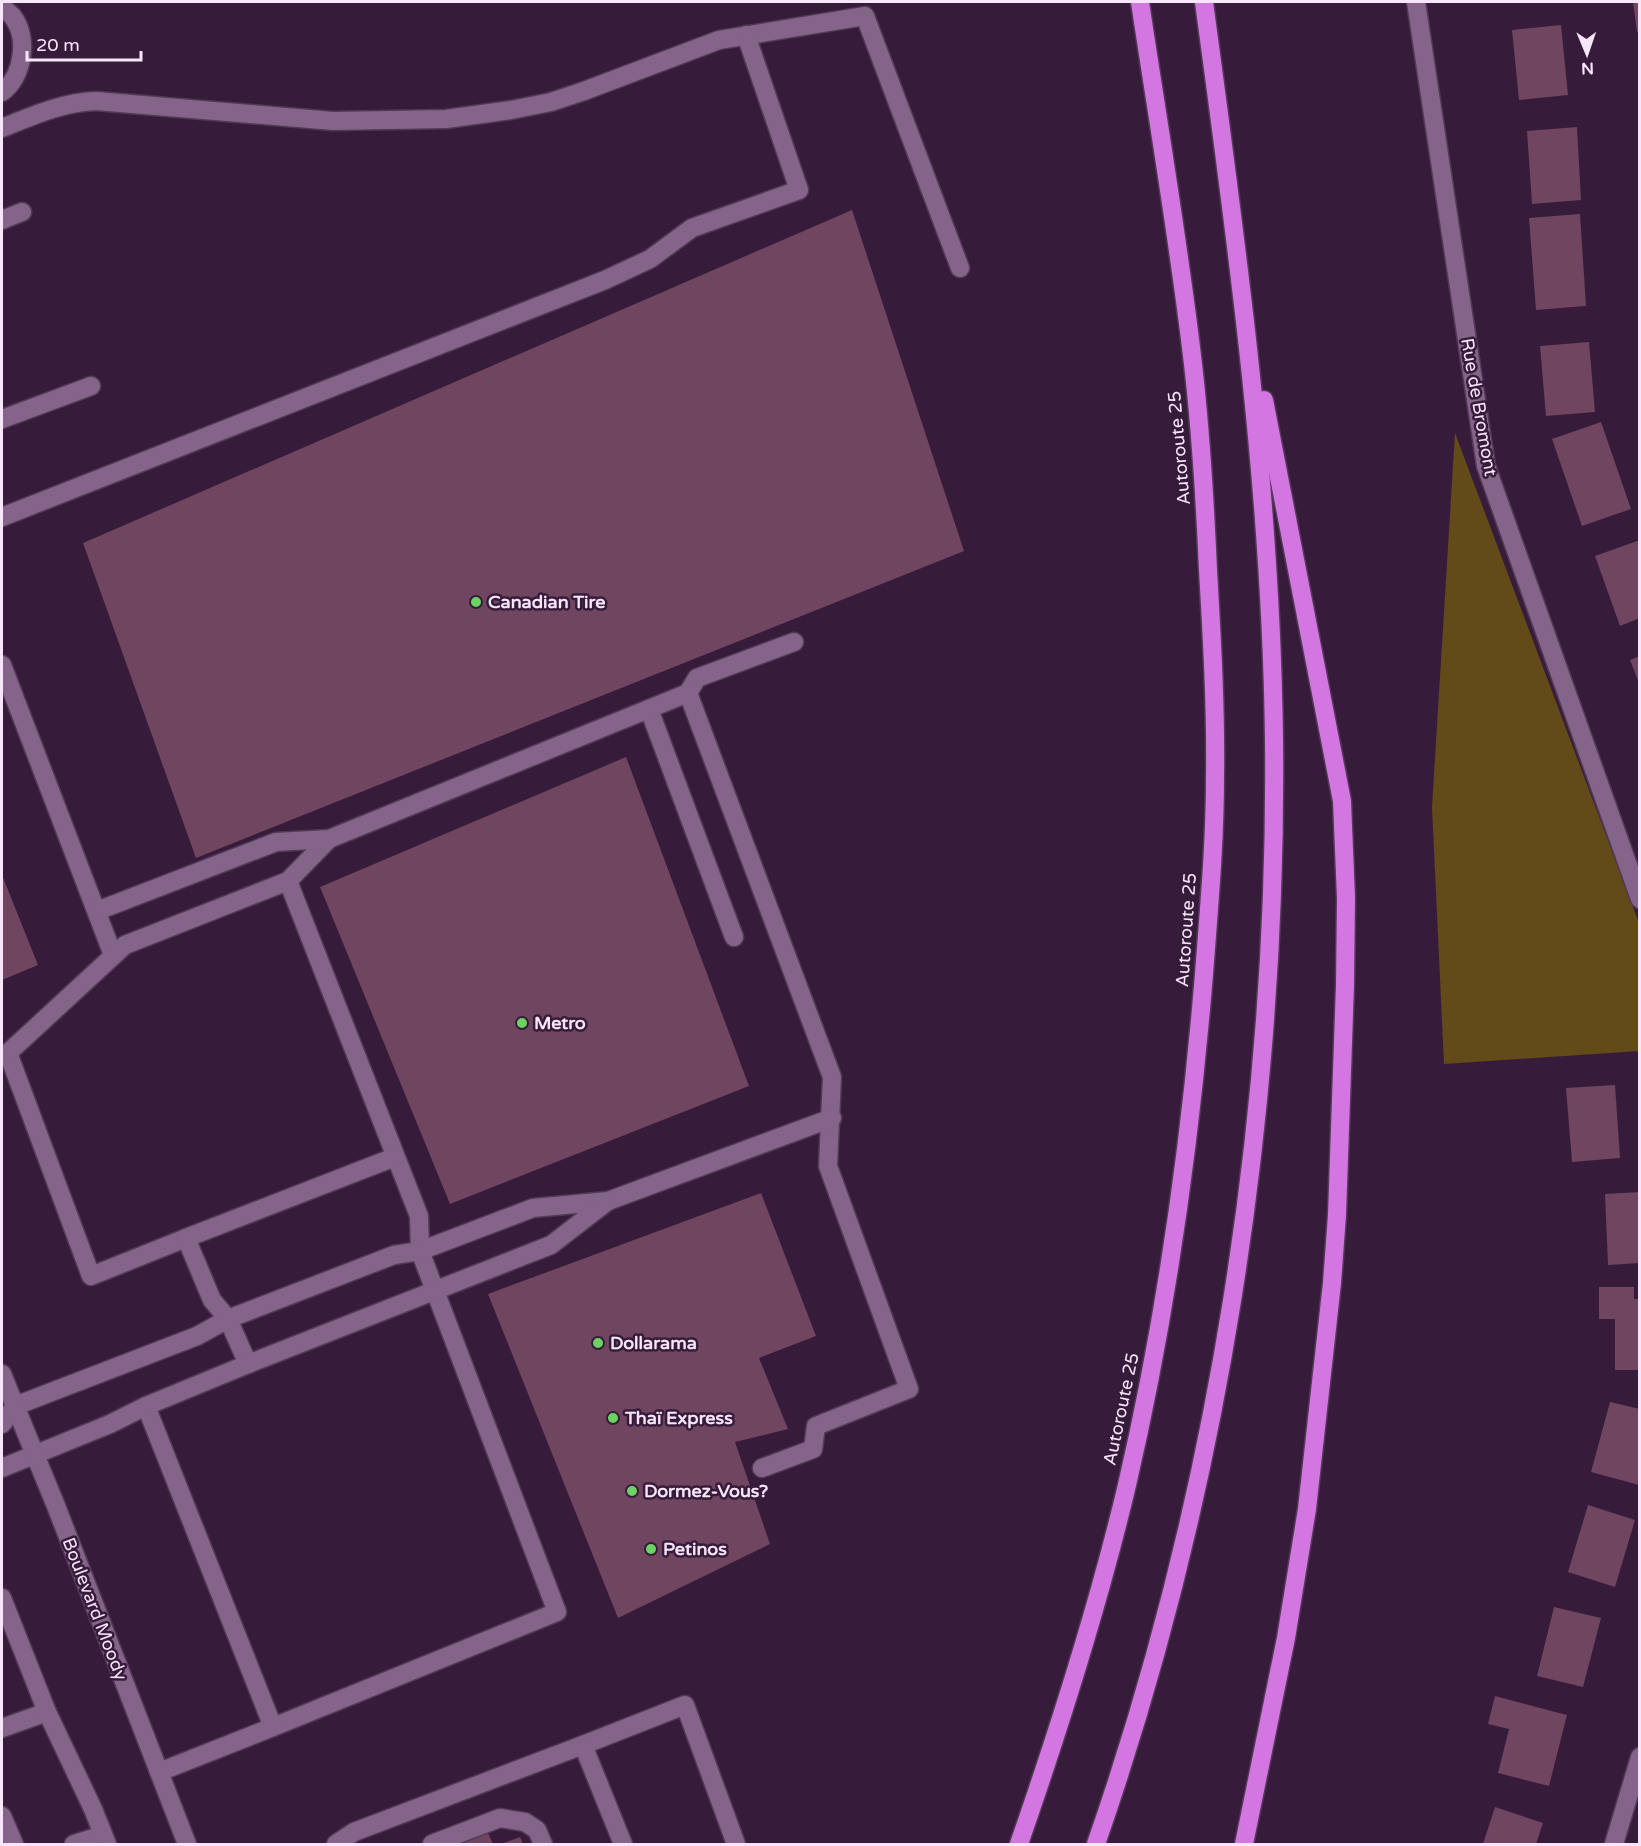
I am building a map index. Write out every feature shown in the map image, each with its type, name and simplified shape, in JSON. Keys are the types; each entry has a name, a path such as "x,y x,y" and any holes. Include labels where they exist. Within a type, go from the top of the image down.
{"highway":[{"name":"Autoroute 25","path":"1019,1845 1050,1753 1106,1569 1126,1488 1153,1359 1166,1291 1188,1141 1211,879 1215,776 1212,634 1198,418 1185,308 1140,2"},
{"path":"1096,1845 1161,1630 1208,1431 1246,1209 1263,1055 1273,888 1272,674 1259,454 1241,277 1204,2"},
{"path":"1241,277 1342,801 1346,898 1340,1147 1337,1215 1327,1329 1306,1509 1288,1628 1244,1845"}],"street":[{"name":"Rue de Bromont","path":"1416,2 1486,466 1640,899"},
{"path":"2,7 13,17 20,33 22,47 15,78 2,92"},
{"path":"2,128 48,110 69,104 96,101 333,121 408,121 475,116 551,102 584,92 719,40 865,16 960,268"},
{"path":"2,517 612,277 650,259 692,228 799,190 746,35"},
{"path":"2,220 22,212"},
{"path":"2,419 91,386"},
{"path":"97,911 276,842 329,839 688,693 697,678 794,642"},
{"path":"2,665 113,955"},
{"path":"688,693 832,1077 832,1118 828,1166 909,1389 816,1426 813,1449 762,1468"},
{"path":"649,709 734,937"},
{"path":"329,839 288,881 124,945 5,1054 91,1276 395,1156"},
{"path":"159,1772 557,1612 420,1251 419,1216 288,881"},
{"path":"2,1424 15,1406 197,1336 228,1319 394,1255 420,1251 533,1208 608,1201 832,1118"},
{"path":"2,1468 248,1364 551,1245 608,1201"},
{"path":"186,1238 213,1300 228,1319 248,1364"},
{"name":"Boulevard Moody","path":"2,1374 188,1845"},
{"path":"146,1406 273,1727"},
{"path":"2,1598 47,1712 93,1809 105,1840 74,1845"},
{"path":"336,1845 354,1832 685,1705 736,1845"},
{"path":"2,1728 47,1712"},
{"path":"583,1744 622,1845"},
{"path":"1614,1845 1640,1757"},
{"path":"2,1816 14,1845"},
{"path":"432,1845 500,1818 525,1822 537,1830 543,1845"}],"shaded area":[{"path":"1455,433 1639,923 1639,1051 1444,1064 1432,807"}],"building":[{"path":"1633,2 1640,2 1640,31 1637,32"},
{"path":"1561,25 1568,95 1519,100 1512,30"},
{"path":"1577,127 1581,200 1532,204 1527,131"},
{"path":"852,210 964,551 196,858 83,543"},
{"path":"1580,214 1586,306 1536,310 1529,218"},
{"path":"1589,342 1595,412 1546,416 1540,346"},
{"path":"1601,422 1631,509 1582,526 1552,439"},
{"path":"1640,540 1640,618 1620,626 1595,556"},
{"path":"1640,656 1640,683 1639,683 1630,660"},
{"path":"626,757 749,1086 450,1204 320,887"},
{"path":"2,875 38,965 2,980"},
{"path":"1615,1085 1620,1158 1572,1162 1566,1088"},
{"path":"1640,1192 1640,1263 1608,1265 1605,1194"},
{"path":"761,1193 816,1336 759,1358 788,1429 735,1442 770,1544 618,1618 488,1294"},
{"path":"1599,1287 1634,1287 1634,1299 1640,1299 1640,1370 1615,1370 1615,1319 1599,1319"},
{"path":"1610,1402 1640,1409 1639,1485 1591,1472"},
{"path":"1588,1505 1635,1520 1615,1587 1568,1572"},
{"path":"1554,1607 1601,1618 1583,1687 1537,1676"},
{"path":"1495,1696 1567,1715 1549,1786 1498,1773 1509,1729 1488,1724"},
{"path":"1495,1807 1543,1823 1536,1844 1483,1844"},
{"path":"488,1833 493,1844 459,1844"},
{"path":"520,1837 523,1844 501,1844"}],"place":[{"name":"Canadian Tire","path":"476,602"},
{"name":"Metro","path":"522,1023"},
{"name":"Dollarama","path":"598,1343"},
{"name":"Thaï Express","path":"613,1418"},
{"name":"Dormez-Vous?","path":"632,1491"},
{"name":"Petinos","path":"651,1549"}]}
